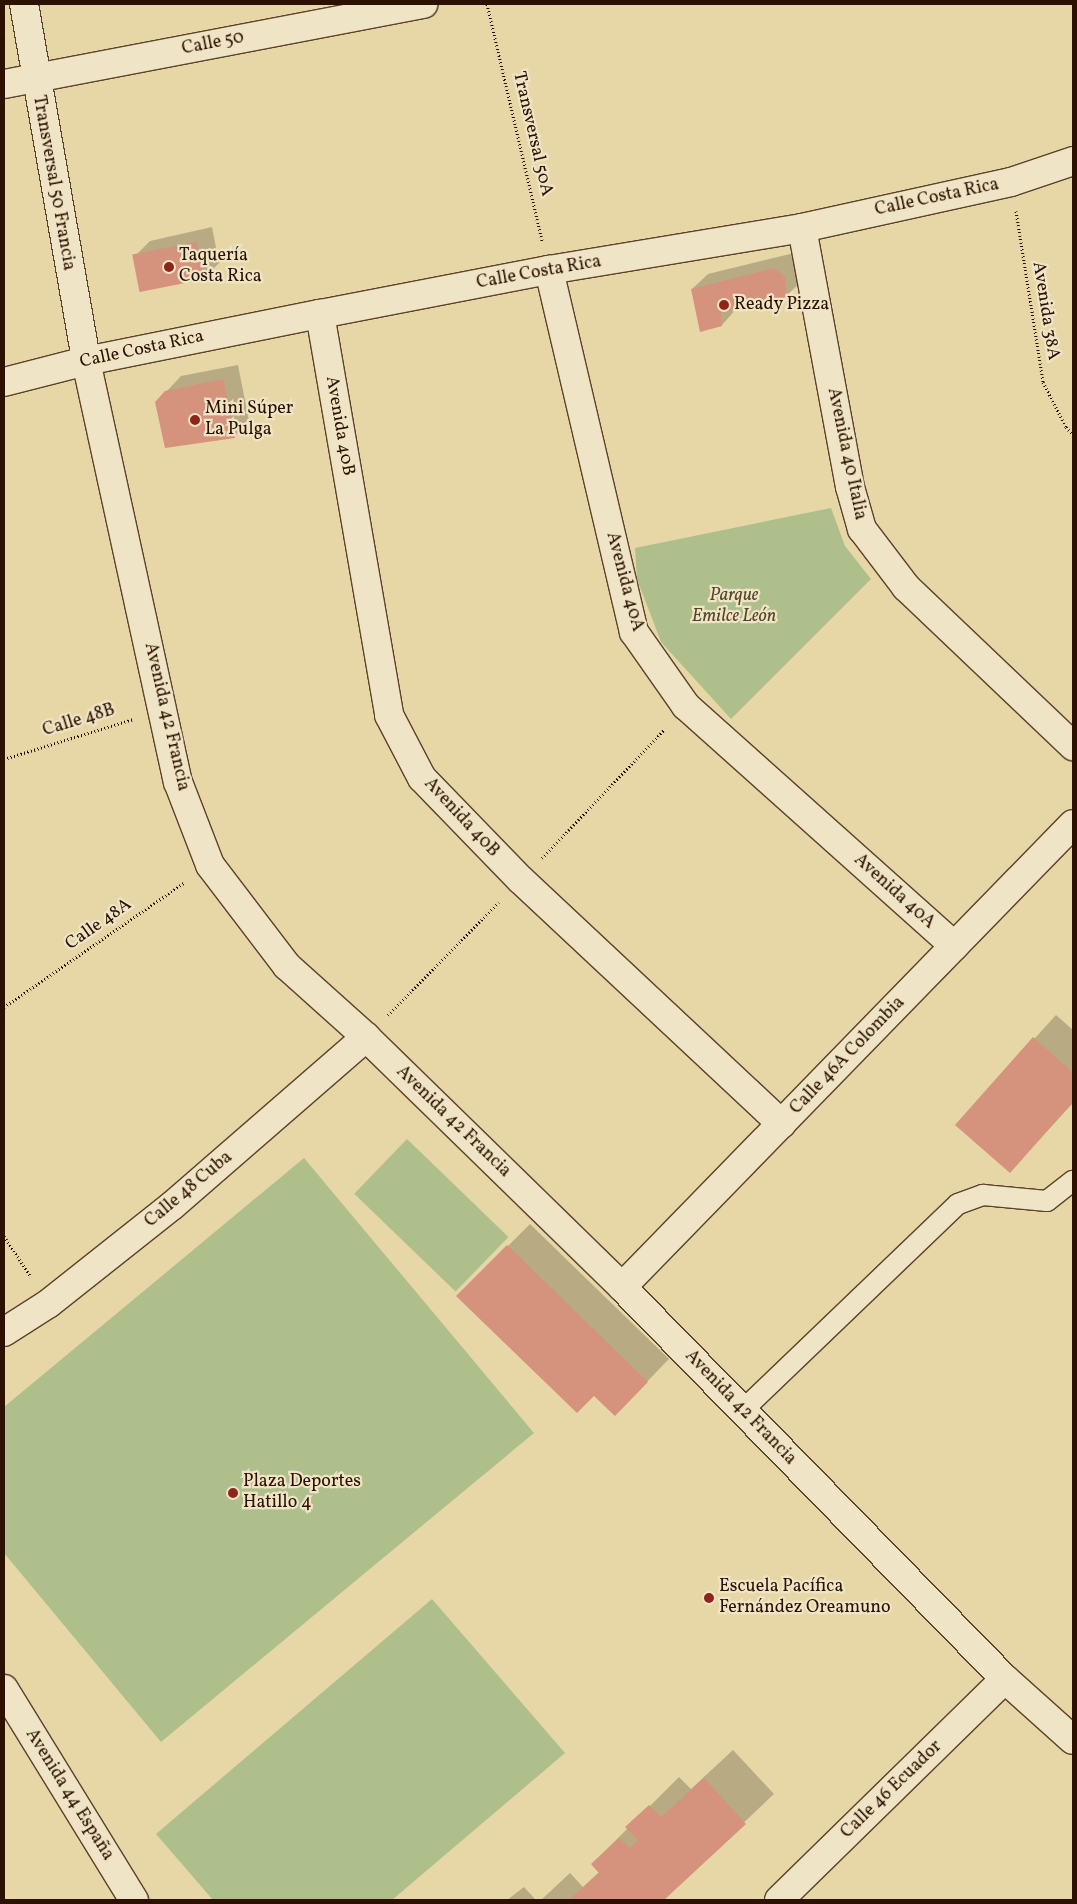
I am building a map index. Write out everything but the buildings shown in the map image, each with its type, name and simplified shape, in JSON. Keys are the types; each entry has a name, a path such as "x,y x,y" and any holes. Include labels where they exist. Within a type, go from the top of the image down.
{"street":[{"name":"Transversal 50 Francia","path":"24,4 35,78 86,361"},
{"name":"Calle 50","path":"4,84 423,4"},
{"name":"Calle Costa Rica","path":"4,382 86,361 320,314 549,270 802,228 1011,182 1073,161"},
{"name":"Avenida 40 Italia","path":"802,228 850,487 862,529 906,587 1073,746"},
{"name":"Avenida 40A","path":"549,270 634,632 686,706 954,946"},
{"name":"Avenida 40B","path":"320,314 389,715 422,778 521,880 782,1124"},
{"name":"Avenida 42 Francia","path":"86,361 178,782 210,865 287,966 366,1037 622,1287 1004,1680 1073,1740"},
{"name":"Calle 46A Colombia","path":"622,1287 1073,824"},
{"name":"Calle 48 Cuba","path":"4,1332 48,1304 173,1205 366,1037"},
{"name":"Calle 46 Ecuador","path":"779,1900 1004,1680"},
{"name":"Avenida 44 España","path":"4,1689 134,1900"}],"lane":[{"path":"742,1411 958,1204 983,1195 1047,1202 1073,1181"}],"path":[{"name":"Transversal 50A","path":"487,4 549,270"},
{"name":"Avenida 38A","path":"1011,182 1043,382 1066,427 1073,435"},
{"name":"Calle 48B","path":"4,759 162,709"},
{"name":"Calle 48A","path":"4,1007 210,865"},
{"path":"4,1236 48,1304"}],"green space":[{"name":"Parque Emilce León","path":"831,508 845,546 871,579 731,719 661,642 637,579 635,548"},
{"path":"407,1139 508,1237 456,1292 354,1194"},
{"name":"Plaza Deportes Hatillo 4","path":"304,1158 534,1433 161,1742 4,1553 4,1407"},
{"path":"432,1599 565,1753 392,1900 213,1900 156,1834"}],"place":[{"name":"Taquería Costa Rica","path":"169,267"},
{"name":"Ready Pizza","path":"724,305"},
{"name":"Mini Súper La Pulga","path":"195,420"},
{"name":"Plaza Deportes Hatillo 4","path":"233,1493"},
{"name":"Escuela Pacífica Fernández Oreamuno","path":"709,1598"}]}
